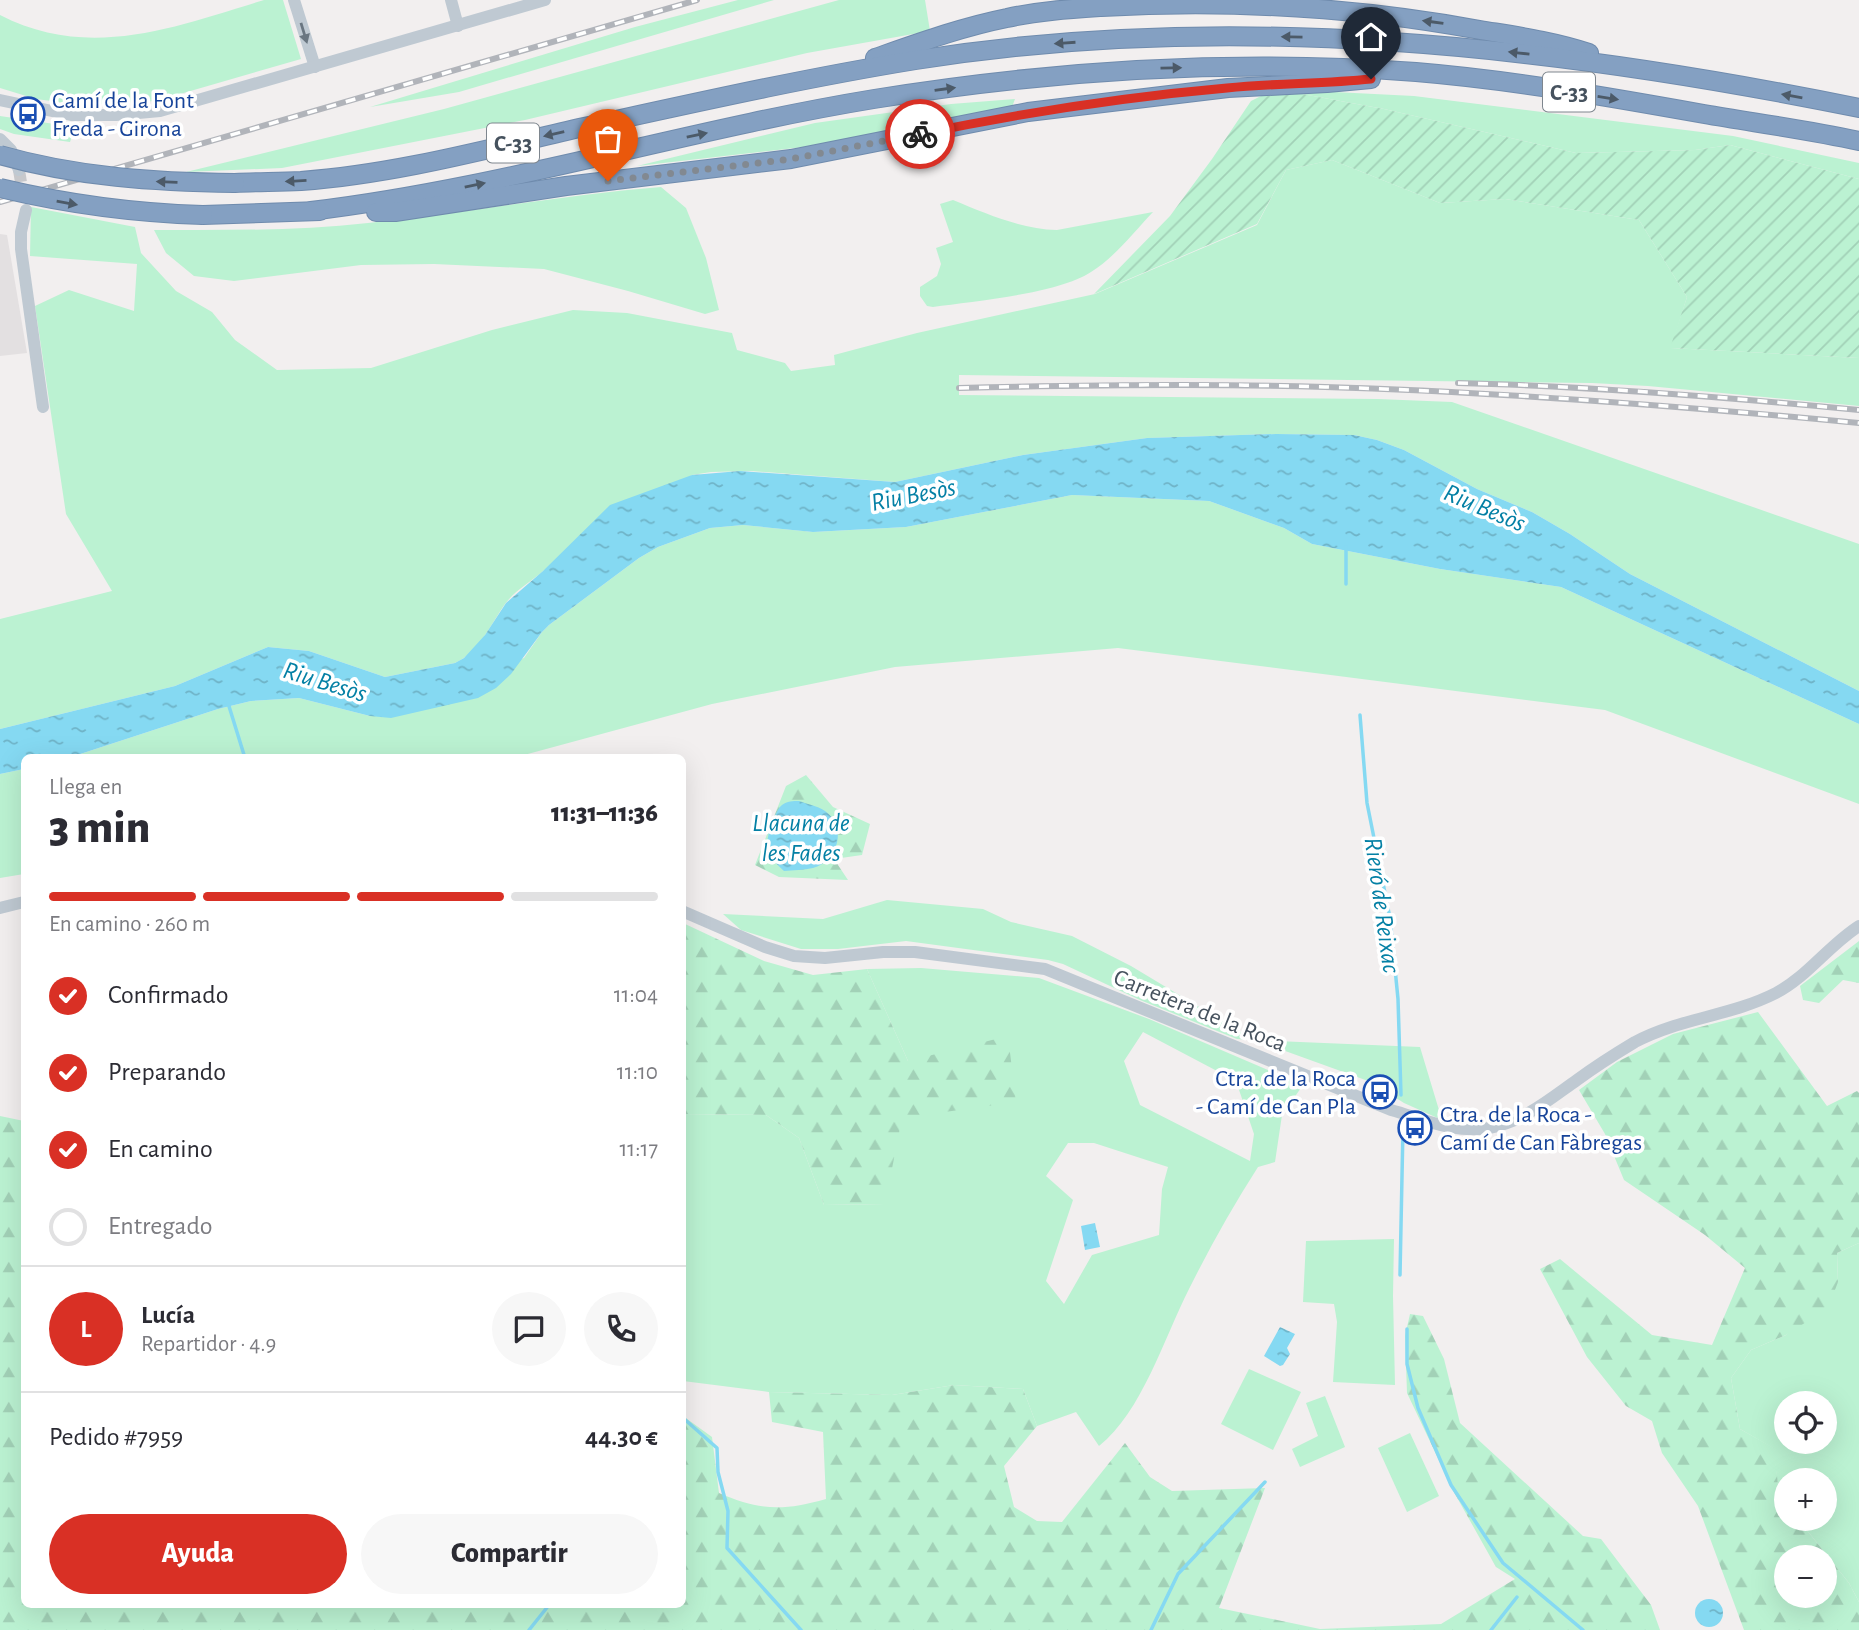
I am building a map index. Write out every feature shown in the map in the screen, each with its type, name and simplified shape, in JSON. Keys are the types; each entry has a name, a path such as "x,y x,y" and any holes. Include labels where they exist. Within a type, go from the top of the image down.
{"highway":[{"path":"820,77 922,42 1006,18 1100,7 1184,3 1303,6 1446,23 1567,46 1642,70"},
{"name":"C-33","path":"0,155 88,174 157,182 235,183 316,179 454,157 820,77 939,57 1061,43 1150,38 1254,36 1403,42 1546,56 1859,108"},
{"name":"C-33","path":"0,188 86,206 152,213 203,215 311,211 456,189 871,99 1072,73 1161,68 1277,67 1419,73 1636,102 1859,141"},
{"path":"311,211 395,212 566,186 791,159 1028,112 1228,88 1327,83 1419,73"}],"street":[{"path":"294,0 314,67"},
{"path":"451,0 458,26"},
{"path":"0,100 71,115 160,111 545,0"},
{"path":"0,139 11,150 19,170"},
{"path":"26,210 21,232 21,249 43,407"},
{"path":"0,908 21,903"},
{"name":"Carretera de la Roca","path":"686,913 765,947 794,956 825,958 906,952 1045,969 1391,1110 1437,1125 1468,1129 1492,1128 1525,1116 1600,1064 1655,1032 1752,1003 1774,993 1793,981 1859,926"}],"shaded area":[{"path":"0,234 7,235 27,353 0,356"}],"green space":[{"path":"264,0 283,0 301,59 156,101 81,105 36,99 0,88 0,15 33,29 66,36 99,38 165,29"},
{"path":"738,0 774,0 459,92 370,107 635,27"},
{"path":"839,0 925,0 930,31 807,53 525,120 282,168 186,172 444,109"},
{"path":"1275,89 1414,96 1733,136 1859,163 1859,179 1730,145 1695,150 1576,153 1384,109"},
{"path":"1275,89 1384,109 1576,153 1695,150 1730,145 1859,179 1859,358 1670,348 1687,297 1639,220 1505,199 1440,203 1332,160 1286,170 1257,224 1094,294 1170,216 1251,101"},
{"path":"1015,99 1012,107 830,144 637,166 815,123 951,104"},
{"path":"0,116 75,127 70,142 14,134 0,129"},
{"path":"1332,160 1440,203 1505,199 1639,220 1687,297 1671,348 1859,358 1859,406 1592,383 959,375 959,395 1452,402 1859,544 1859,691 1630,574 1532,512 1477,489 1404,450 1354,435 1276,434 1147,438 1023,455 895,482 751,471 692,475 518,590 505,604 478,645 455,663 385,677 309,651 268,647 175,686 0,729 0,619 112,591 66,514 35,306 69,290 134,311 137,264 30,256 31,207 135,227 141,253 176,291 212,312 235,340 277,370 371,368 492,330 573,310 627,313 732,333 737,350 785,363 791,371 835,365 834,355 917,333 1095,294 1257,225 1286,170"},
{"path":"661,187 686,208 706,258 719,310 705,314 544,269 434,264 361,265 234,281 194,276 166,253 154,230 261,230 341,226"},
{"path":"953,200 1017,224 1057,230 1153,212 1108,259 1076,280 1015,296 927,306 920,296 920,287 937,276 941,264 936,248 953,242 940,204"},
{"path":"1072,495 1209,501 1284,528 1312,544 1440,569 1561,587 1859,724 1859,804 1605,710 1118,648 895,667 712,704 528,754 80,754 218,709 251,701 299,698 370,716 524,658 549,625 639,558 658,547 710,528 743,525 813,532 906,527"},
{"path":"21,770 21,874 0,878 0,774"},
{"path":"806,775 833,807 870,824 862,855 834,859 848,880 779,877 755,865 786,786"},
{"path":"887,900 983,909 1011,922 1072,936 1131,966 1254,1040 1237,1039 1048,960 906,941 838,949 801,949 741,930 723,914 823,919"},
{"path":"686,924 764,961 813,975 867,969 908,1061 1008,1036 1016,1102 902,1118 885,1204 824,1205 799,1138 766,1115 686,1114"},
{"path":"1859,941 1859,983 1843,980 1819,1003 1803,1000 1800,986"},
{"path":"921,968 1039,978 1149,1019 1303,1085 1282,1115 1275,1162 1258,1167 1197,1273 1140,1394 1114,1432 1099,1446 1076,1412 1037,1426 1023,1389 954,1385 892,1395 769,1392 686,1381 686,1114 766,1115 799,1138 824,1205 884,1204 901,1117 908,1061 867,969","holes":["1143,1032 1236,1081 1254,1134 1250,1161 1140,1105 1124,1061","1068,1143 1094,1143 1168,1167 1162,1189 1159,1235 1092,1255 1064,1304 1046,1281 1073,1200 1046,1176"]},
{"path":"1758,1012 1827,1106 1857,1091 1859,1093 1859,1243 1837,1253 1838,1282 1828,1308 1786,1335 1751,1350 1731,1378 1740,1429 1774,1448 1776,1468 1774,1468 1774,1531 1808,1531 1819,1545 1774,1545 1774,1608 1837,1608 1837,1568 1859,1602 1859,1630 1744,1630 1698,1506 1662,1453 1652,1421 1626,1406 1587,1357 1540,1269 1560,1259 1652,1335 1712,1345 1745,1268 1705,1235 1624,1180 1605,1134 1579,1090 1617,1062 1673,1034"},
{"path":"1255,1040 1420,1047 1442,1120 1404,1103 1371,1082"},
{"path":"0,1116 21,1120 21,1608 686,1608 686,1418 712,1437 719,1493 760,1506 797,1506 826,1499 823,1432 772,1422 769,1392 892,1395 954,1385 1023,1389 1037,1426 1004,1466 1014,1507 1037,1521 1062,1522 1125,1443 1150,1477 1172,1491 1265,1488 1219,1608 1320,1629 1441,1624 1515,1579 1496,1567 1455,1494 1407,1393 1405,1336 1410,1314 1423,1316 1444,1359 1460,1423 1583,1536 1601,1539 1651,1605 1660,1630 0,1630"},
{"path":"1394,1239 1395,1385 1333,1382 1337,1322 1334,1304 1303,1302 1306,1241"},
{"path":"1859,1243 1859,1602 1837,1568 1837,1545 1819,1545 1808,1531 1837,1531 1837,1468 1776,1468 1773,1448 1740,1429 1731,1378 1751,1350 1786,1335 1838,1282 1837,1253"},
{"path":"1249,1369 1301,1392 1273,1450 1221,1424"},
{"path":"1325,1396 1345,1447 1300,1467 1292,1449 1318,1436 1306,1403"},
{"path":"1410,1433 1439,1496 1407,1512 1378,1448"}],"water":[{"name":"Riu Besòs","path":"1276,434 1354,435 1404,450 1477,489 1532,512 1630,574 1859,691 1859,724 1561,587 1440,569 1312,544 1284,528 1209,501 1072,495 906,527 813,532 743,525 710,528 658,547 639,558 549,625 511,674 496,688 478,698 391,718 370,716 299,698 251,701 218,709 80,754 21,754 21,770 0,774 0,729 175,686 268,647 309,651 385,677 455,663 464,658 485,635 506,603 610,505 692,475 740,471 895,482 1023,455 1147,438"},
{"name":"Llacuna de les Fades","path":"799,801 822,809 832,818 838,834 837,843 829,858 822,864 810,869 784,871 769,855 768,838 779,808 786,803"},
{"path":"1095,1223 1100,1247 1085,1250 1081,1226"},
{"path":"1280,1327 1295,1334 1287,1348 1290,1354 1280,1366 1264,1356"},
{"path":"1709,1599 1719,1603 1723,1613 1719,1623 1709,1627 1699,1623 1695,1613 1699,1603"}],"waterway":[{"name":"Rieró de Reixac","path":"1346,547 1346,584"},
{"path":"228,703 244,754"},
{"name":"Rieró de Reixac","path":"1360,715 1367,803 1390,918 1398,999 1401,1095"},
{"name":"Rieró de Reixac","path":"1400,1275 1403,1127"},
{"name":"Rieró de Reixac","path":"1407,1329 1407,1364 1418,1408 1451,1485 1503,1563 1583,1630"},
{"path":"686,1421 717,1448 718,1472 728,1511 727,1548 801,1630"},
{"path":"1151,1630 1178,1574 1265,1482"},
{"path":"1491,1630 1517,1597"},
{"path":"529,1630 547,1608"}],"tunnel":[{"path":"19,170 24,201"}],"railway":[{"path":"0,202 697,0"},
{"path":"1458,383 1658,393 1859,410"},
{"path":"959,388 1188,385 1392,389 1592,400 1859,423"}],"way so far":[{"path":"608,181 791,159 920,134"}],"place":[{"name":"Camí de la Font Freda - Girona","path":"28,114"},
{"name":"Ctra. de la Roca - Camí de Can Pla","path":"1380,1092"},
{"name":"Ctra. de la Roca - Camí de Can Fàbregas","path":"1415,1128"}],"route":[{"path":"920,134 1028,112 1126,99 1228,88 1371,79"}]}
